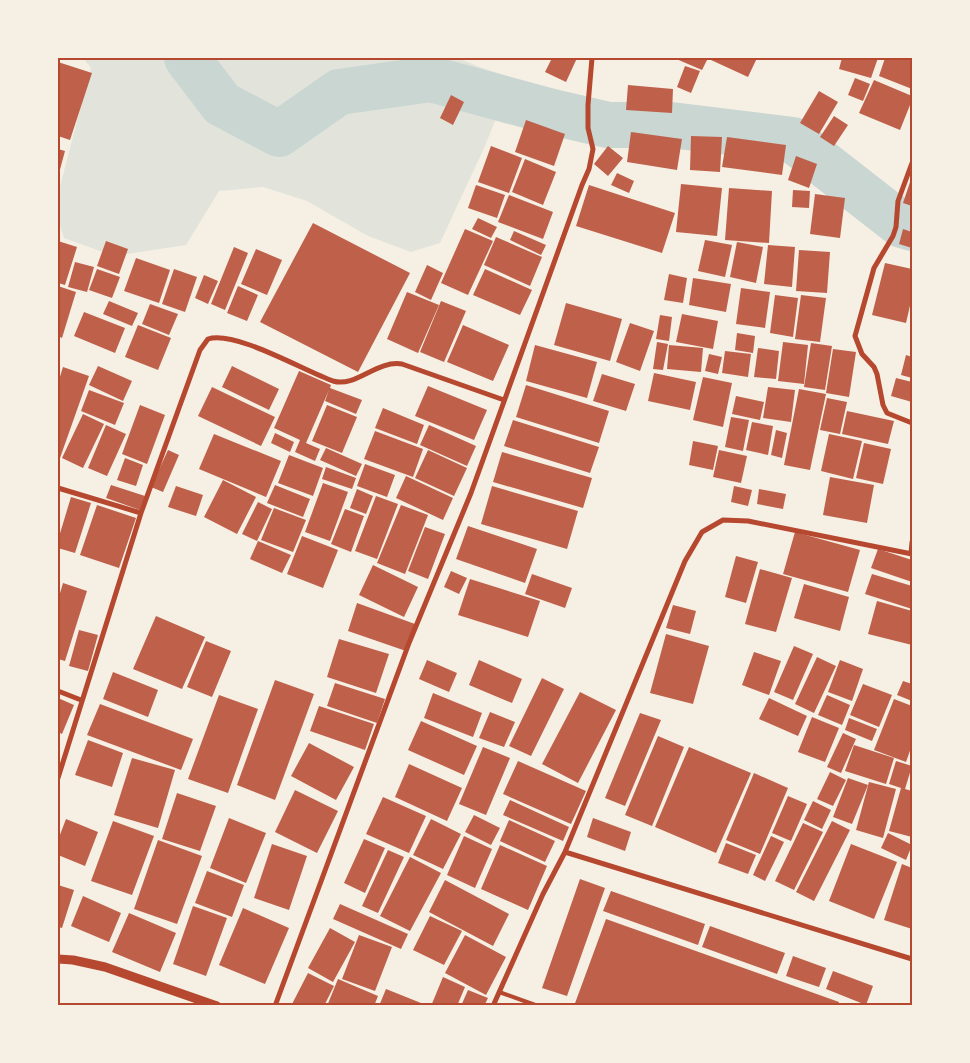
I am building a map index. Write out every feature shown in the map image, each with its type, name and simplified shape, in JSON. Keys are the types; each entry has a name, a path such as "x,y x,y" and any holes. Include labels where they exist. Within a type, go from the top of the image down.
{"street":[{"path":"275,1006 406,653 471,493 589,169 593,149 588,128 592,58"},
{"path":"912,163 898,201 896,227 893,236 874,268 855,336 862,354 874,367 877,374 883,405 887,413 912,423"},
{"path":"58,778 140,513 200,350 208,339 214,337 239,341 336,382 355,379 385,364 393,363 402,364 504,400"},
{"path":"58,488 140,513"},
{"path":"493,1006 543,894 565,852 685,561 702,532 723,520 748,520 912,554 912,542"},
{"path":"58,691 81,700"},
{"path":"565,852 912,960"},
{"path":"58,960 73,960 105,966 217,1006"}],"lane":[{"path":"499,992 538,1006"}],"shaded area":[{"path":"83,58 458,58 512,78 485,146 440,243 411,252 368,236 307,201 263,187 219,191 186,245 114,256 64,238 58,220 58,194 91,68"}],"building":[{"path":"552,58 577,58 566,82 545,72"},
{"path":"674,58 708,58 702,70"},
{"path":"712,58 757,58 748,77 711,60"},
{"path":"842,58 878,58 871,78 839,69"},
{"path":"885,58 912,59 912,89 879,76"},
{"path":"58,62 92,73 70,140 58,136"},
{"path":"685,66 700,71 691,93 677,87"},
{"path":"855,78 870,84 863,101 848,95"},
{"path":"874,80 912,96 900,130 859,113"},
{"path":"628,85 673,89 672,113 626,110"},
{"path":"819,91 838,102 819,134 800,123"},
{"path":"451,95 464,102 453,125 440,118"},
{"path":"834,116 848,125 834,146 820,137"},
{"path":"526,120 565,134 554,166 515,152"},
{"path":"631,132 682,139 677,170 627,162"},
{"path":"691,136 722,137 720,172 690,170"},
{"path":"727,137 786,145 782,175 722,167"},
{"path":"491,146 522,158 509,193 478,182"},
{"path":"608,146 623,158 608,176 594,164"},
{"path":"58,149 65,151 58,177"},
{"path":"796,156 817,164 809,188 788,180"},
{"path":"525,159 556,172 543,205 512,192"},
{"path":"617,173 634,181 629,193 611,185"},
{"path":"912,176 912,206 903,203"},
{"path":"681,184 722,188 717,236 676,232"},
{"path":"476,185 505,195 497,218 468,208"},
{"path":"589,185 675,213 662,253 576,226"},
{"path":"729,188 772,191 769,243 725,240"},
{"path":"793,190 810,191 809,208 792,207"},
{"path":"815,194 845,198 840,238 810,234"},
{"path":"509,195 553,212 543,239 498,222"},
{"path":"478,218 497,227 491,238 472,229"},
{"path":"313,223 410,273 358,372 260,322"},
{"path":"465,229 493,241 468,295 441,283"},
{"path":"903,229 912,232 912,248 899,244"},
{"path":"514,231 546,245 541,255 510,240"},
{"path":"496,237 542,257 530,286 484,265"},
{"path":"705,240 732,245 725,277 698,271"},
{"path":"58,241 77,247 65,285 58,283"},
{"path":"106,241 128,249 119,274 97,266"},
{"path":"737,242 763,247 756,283 730,277"},
{"path":"768,245 795,247 792,287 764,284"},
{"path":"234,247 248,253 225,310 211,304"},
{"path":"256,249 282,260 267,295 241,284"},
{"path":"799,250 830,252 827,293 796,291"},
{"path":"136,258 170,270 159,303 124,291"},
{"path":"75,262 94,267 87,292 68,287"},
{"path":"885,263 912,269 912,297 906,323 872,315"},
{"path":"427,265 443,273 431,300 415,292"},
{"path":"97,269 120,277 112,298 89,290"},
{"path":"174,269 197,277 185,312 162,304"},
{"path":"485,269 532,290 520,315 473,295"},
{"path":"669,274 687,278 683,303 664,300"},
{"path":"204,275 218,281 208,304 195,298"},
{"path":"693,278 731,284 726,312 689,305"},
{"path":"58,286 76,292 62,338 58,336"},
{"path":"238,286 258,295 247,321 227,313"},
{"path":"741,288 770,292 765,328 736,324"},
{"path":"407,292 439,305 418,353 387,339"},
{"path":"775,295 798,298 793,337 770,333"},
{"path":"801,295 826,298 820,342 795,339"},
{"path":"109,301 138,313 132,326 103,314"},
{"path":"441,301 466,311 444,362 420,352"},
{"path":"566,303 622,319 610,361 554,345"},
{"path":"150,304 178,314 169,335 142,324"},
{"path":"84,312 125,328 115,353 74,336"},
{"path":"682,314 718,321 713,349 676,342"},
{"path":"660,315 672,317 669,341 656,339"},
{"path":"630,323 654,331 640,371 616,362"},
{"path":"138,325 171,338 158,370 125,357"},
{"path":"463,325 509,345 493,381 447,362"},
{"path":"737,333 755,336 753,353 735,350"},
{"path":"657,342 668,344 663,370 653,369"},
{"path":"783,342 808,345 804,384 778,381"},
{"path":"811,343 832,346 825,390 804,387"},
{"path":"535,345 597,362 587,398 526,381"},
{"path":"669,345 703,348 701,372 667,369"},
{"path":"758,348 779,351 776,379 754,377"},
{"path":"833,349 856,352 849,397 826,393"},
{"path":"725,351 751,354 748,377 722,373"},
{"path":"709,354 722,357 718,374 705,371"},
{"path":"906,355 912,357 912,378 901,375"},
{"path":"98,366 132,381 123,401 89,385"},
{"path":"232,366 279,389 269,410 222,387"},
{"path":"63,367 89,376 60,458 58,457 58,383"},
{"path":"299,371 331,385 330,388 362,400 356,414 325,401 329,390 306,443 320,449 315,461 295,452 300,440 274,428"},
{"path":"654,373 696,382 690,410 648,401"},
{"path":"602,374 635,384 626,411 593,401"},
{"path":"703,377 732,383 723,427 693,420"},
{"path":"896,378 912,382 912,402 891,396"},
{"path":"526,385 609,411 599,443 516,417"},
{"path":"428,386 487,410 474,440 415,416"},
{"path":"212,387 275,417 261,446 198,416"},
{"path":"768,387 795,390 791,422 763,418"},
{"path":"799,389 826,394 810,470 784,465"},
{"path":"89,390 124,403 115,425 81,411"},
{"path":"736,396 764,402 760,420 732,414"},
{"path":"827,398 847,402 840,434 820,430"},
{"path":"140,405 165,415 147,464 122,454"},
{"path":"327,405 357,417 342,453 312,441"},
{"path":"383,408 424,425 417,444 375,428"},
{"path":"847,411 894,421 888,444 842,434"},
{"path":"83,414 104,424 83,468 62,458"},
{"path":"731,417 749,420 743,451 725,447"},
{"path":"513,420 599,447 590,473 504,446"},
{"path":"752,422 773,426 768,455 746,450"},
{"path":"106,425 126,434 107,476 88,468"},
{"path":"429,425 476,446 467,466 420,445"},
{"path":"776,430 787,433 782,458 771,455"},
{"path":"375,431 423,449 413,477 364,459"},
{"path":"275,433 294,442 290,452 271,443"},
{"path":"214,434 281,461 266,497 199,469"},
{"path":"829,434 862,441 853,479 821,471"},
{"path":"693,441 718,446 713,470 689,465"},
{"path":"864,443 891,449 883,484 856,478"},
{"path":"326,448 362,464 356,476 320,460"},
{"path":"168,450 179,455 163,492 151,487"},
{"path":"428,450 467,468 454,496 415,478"},
{"path":"719,450 747,456 741,483 713,477"},
{"path":"502,452 592,478 583,508 493,482"},
{"path":"289,455 323,468 313,496 278,483"},
{"path":"125,458 143,465 136,486 117,480"},
{"path":"365,464 395,475 387,497 357,486"},
{"path":"326,467 356,478 352,489 322,479"},
{"path":"406,476 453,498 443,520 396,498"},
{"path":"830,477 874,485 867,523 823,515"},
{"path":"223,480 256,497 237,534 204,517"},
{"path":"323,483 348,492 330,541 305,532"},
{"path":"111,485 145,496 140,510 106,498"},
{"path":"275,485 310,499 303,517 267,503"},
{"path":"176,486 203,495 196,516 168,507"},
{"path":"492,486 578,511 567,549 481,524"},
{"path":"734,486 752,490 748,506 731,502"},
{"path":"357,489 373,496 366,514 350,508"},
{"path":"759,489 786,494 783,509 757,504"},
{"path":"376,496 398,504 377,559 355,551"},
{"path":"71,497 91,503 75,553 58,548 58,540"},
{"path":"258,502 272,509 257,541 242,534"},
{"path":"97,505 136,518 119,568 80,555"},
{"path":"401,505 428,515 405,574 377,563"},
{"path":"274,508 306,520 293,552 261,540"},
{"path":"345,509 364,516 351,552 331,544"},
{"path":"468,526 537,549 525,583 456,559"},
{"path":"425,527 445,534 428,579 408,571"},
{"path":"795,532 860,550 848,592 783,574"},
{"path":"302,536 338,550 323,588 287,574"},
{"path":"258,541 291,555 282,573 250,559"},
{"path":"878,549 912,560 912,582 871,568"},
{"path":"736,556 758,562 746,603 725,597"},
{"path":"373,565 418,587 404,617 359,595"},
{"path":"760,569 792,578 776,632 745,624"},
{"path":"451,571 467,578 459,594 444,587"},
{"path":"532,574 572,588 565,608 525,594"},
{"path":"872,574 912,586 912,609 865,594"},
{"path":"470,579 540,601 528,637 458,615"},
{"path":"63,583 87,591 65,661 58,659 58,600"},
{"path":"804,584 849,597 840,631 794,618"},
{"path":"877,601 912,611 912,645 868,634"},
{"path":"357,603 415,624 406,651 348,631"},
{"path":"673,605 696,611 690,634 666,628"},
{"path":"156,616 205,637 182,689 133,669"},
{"path":"79,630 98,635 88,671 69,666"},
{"path":"666,634 709,646 693,704 650,693"},
{"path":"339,639 389,654 376,693 327,677"},
{"path":"206,641 231,651 212,697 187,687"},
{"path":"794,646 813,654 793,700 774,692"},
{"path":"754,652 781,661 769,695 742,685"},
{"path":"817,657 836,666 814,713 795,704"},
{"path":"427,660 457,673 449,692 419,679"},
{"path":"479,660 522,679 512,703 469,685"},
{"path":"840,660 863,669 852,701 828,692"},
{"path":"113,672 158,690 148,717 103,699"},
{"path":"542,678 564,689 531,756 509,746"},
{"path":"275,680 314,694 275,800 237,785"},
{"path":"903,681 912,684 912,701 897,695"},
{"path":"335,683 385,699 377,723 327,706"},
{"path":"863,684 892,695 879,727 850,715"},
{"path":"580,692 616,710 578,783 542,764"},
{"path":"433,693 482,713 473,737 424,718"},
{"path":"219,695 258,709 228,793 188,779"},
{"path":"827,695 850,705 842,725 818,715"},
{"path":"58,698 74,705 62,734 58,732"},
{"path":"769,698 807,716 798,736 759,719"},
{"path":"894,699 912,706 912,745 906,762 874,750"},
{"path":"100,704 193,739 181,770 87,735"},
{"path":"319,706 374,724 365,750 310,731"},
{"path":"490,712 515,722 504,747 479,738"},
{"path":"640,713 661,720 625,806 605,798"},
{"path":"812,717 839,728 825,762 798,752"},
{"path":"849,718 877,729 872,741 845,730"},
{"path":"421,721 477,746 464,775 408,750"},
{"path":"843,733 856,739 841,773 827,767"},
{"path":"658,736 684,747 652,826 625,815"},
{"path":"88,740 123,753 112,787 75,775"},
{"path":"309,743 354,767 336,800 291,776"},
{"path":"854,745 894,758 886,784 845,771"},
{"path":"483,747 510,758 486,815 459,804"},
{"path":"689,747 751,773 716,853 655,827"},
{"path":"132,758 175,770 158,828 114,815"},
{"path":"518,761 586,791 571,824 503,794"},
{"path":"896,761 912,766 905,789 912,791 912,837 889,831 901,788 889,784"},
{"path":"409,764 462,788 447,821 395,797"},
{"path":"830,772 846,780 833,806 817,799"},
{"path":"754,773 788,788 760,854 726,840"},
{"path":"848,778 868,785 852,824 833,817"},
{"path":"869,782 896,789 883,838 856,830"},
{"path":"295,790 338,811 317,853 275,832"},
{"path":"177,793 216,806 200,851 162,839"},
{"path":"788,796 807,804 791,841 772,833"},
{"path":"383,797 426,816 409,853 366,834"},
{"path":"510,800 569,827 563,841 503,815"},
{"path":"813,801 831,810 822,829 804,820"},
{"path":"474,815 500,828 491,845 465,832"},
{"path":"229,818 266,833 246,883 210,868"},
{"path":"593,818 631,832 625,851 587,837"},
{"path":"66,819 98,832 85,866 58,855 58,840"},
{"path":"431,819 461,834 443,869 413,855"},
{"path":"509,820 555,841 545,862 500,841"},
{"path":"113,821 154,836 132,895 91,881"},
{"path":"832,821 850,830 814,901 796,892"},
{"path":"803,823 823,832 794,890 775,881"},
{"path":"888,833 912,845 906,860 881,848"},
{"path":"464,836 492,849 475,888 447,875"},
{"path":"771,836 784,842 765,881 753,875"},
{"path":"364,839 385,848 365,893 344,883"},
{"path":"158,840 202,856 177,924 134,909"},
{"path":"726,843 756,855 748,874 718,863"},
{"path":"272,844 307,856 289,910 254,898"},
{"path":"851,844 897,862 874,919 829,901"},
{"path":"500,845 547,866 528,910 481,889"},
{"path":"388,850 404,857 378,913 362,906"},
{"path":"410,857 441,873 410,931 380,916"},
{"path":"902,864 912,868 912,929 884,920"},
{"path":"207,871 244,885 232,917 195,903"},
{"path":"580,879 605,888 567,996 542,988"},
{"path":"445,880 509,914 493,946 429,912"},
{"path":"58,885 74,890 62,928 58,927"},
{"path":"611,891 705,924 698,945 603,911"},
{"path":"83,896 121,913 109,942 71,926"},
{"path":"340,904 408,934 401,949 333,919"},
{"path":"193,906 227,918 206,976 173,964"},
{"path":"243,908 289,928 265,984 219,965"},
{"path":"129,913 176,933 160,972 112,952"},
{"path":"430,916 462,931 444,965 413,950"},
{"path":"606,919 839,1002 838,1006 574,1006"},
{"path":"710,926 785,953 777,974 702,947"},
{"path":"330,928 355,942 333,982 308,968"},
{"path":"359,935 392,947 375,991 342,979"},
{"path":"465,935 506,957 486,995 445,973"},
{"path":"793,956 826,968 819,987 786,976"},
{"path":"833,971 873,986 866,1005 826,989"},
{"path":"308,973 334,986 324,1006 291,1006"},
{"path":"443,977 465,987 457,1006 431,1006"},
{"path":"338,979 378,996 374,1006 327,1006"},
{"path":"386,989 426,1005 426,1006 379,1006"},
{"path":"468,990 488,998 484,1006 461,1006"}],"waterway":[{"path":"187,58 222,104 279,134 339,92 431,79 552,112 608,125 671,125 793,140 902,225 912,228"}]}
